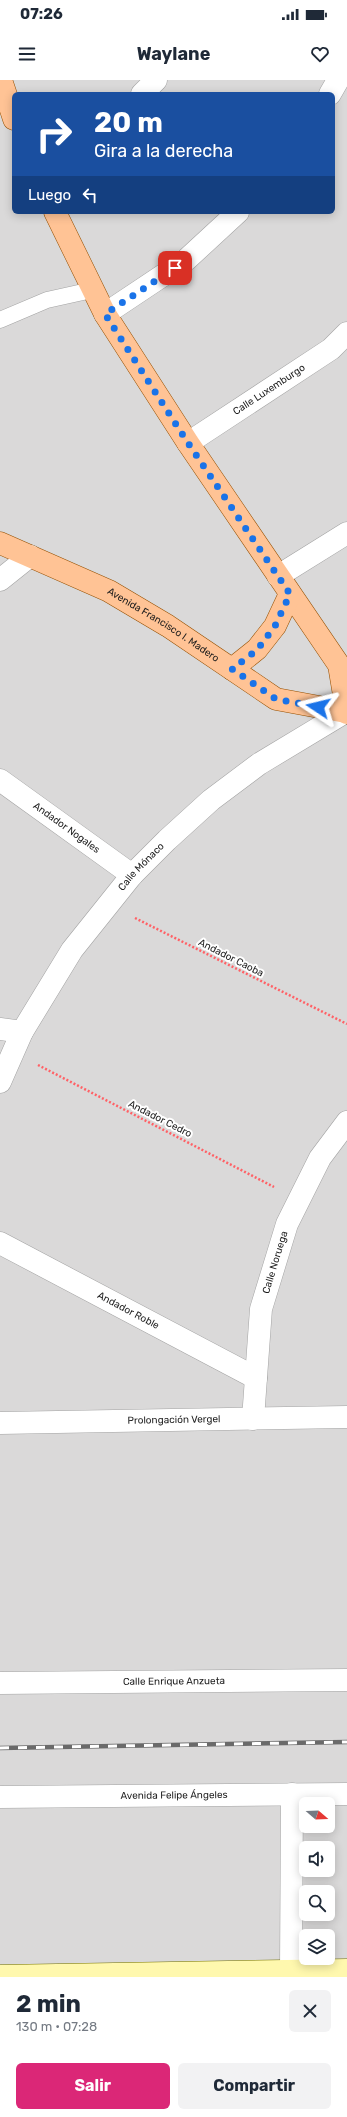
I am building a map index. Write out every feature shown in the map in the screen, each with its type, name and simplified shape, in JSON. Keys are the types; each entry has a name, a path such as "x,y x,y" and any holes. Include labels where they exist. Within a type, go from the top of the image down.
{"main road":[{"path":"1,80 12,113"},
{"path":"56,214 105,314 188,443 339,665 347,712"},
{"name":"Avenida Francisco I. Madero","path":"0,543 109,591 168,626 276,699 347,712"},
{"path":"232,669 257,650 275,626 290,594"}],"street":[{"path":"144,92 156,80"},
{"path":"331,92 338,80"},
{"path":"105,314 186,260 236,214"},
{"name":"Calle Luxemburgo","path":"188,443 331,349 347,333"},
{"path":"278,576 347,533"},
{"path":"0,580 30,556"},
{"name":"Calle Mónaco","path":"0,1082 22,1032 72,950 132,875 167,840 211,800 259,764 347,712"},
{"name":"Andador Nogales","path":"0,780 132,875"},
{"path":"0,1029 22,1032"},
{"name":"Calle Noruega","path":"253,1419 261,1309 287,1224 320,1158 347,1122"},
{"name":"Andador Roble","path":"0,1243 256,1378"},
{"name":"Prolongación Vergel","path":"0,1423 347,1417"},
{"path":"347,1667 347,1680"},
{"name":"Calle Enrique Anzueta","path":"0,1683 347,1680"},
{"path":"291,1971 292,1794"},
{"name":"Avenida Felipe Ángeles","path":"0,1797 347,1794"},
{"path":"0,1976 347,1970"}],"lane":[{"path":"0,320 47,300 92,290"}],"path":[{"name":"Andador Caoba","path":"108,905 347,1024"},
{"name":"Andador Cedro","path":"14,1053 299,1200"}],"shaded area":[{"path":"0,80 347,80 347,1977 0,1977"}],"railway":[{"path":"0,1748 347,1742"}],"route":[{"path":"175,268 105,314 188,443 290,594 275,626 257,650 232,669 276,699 318,707"}]}
